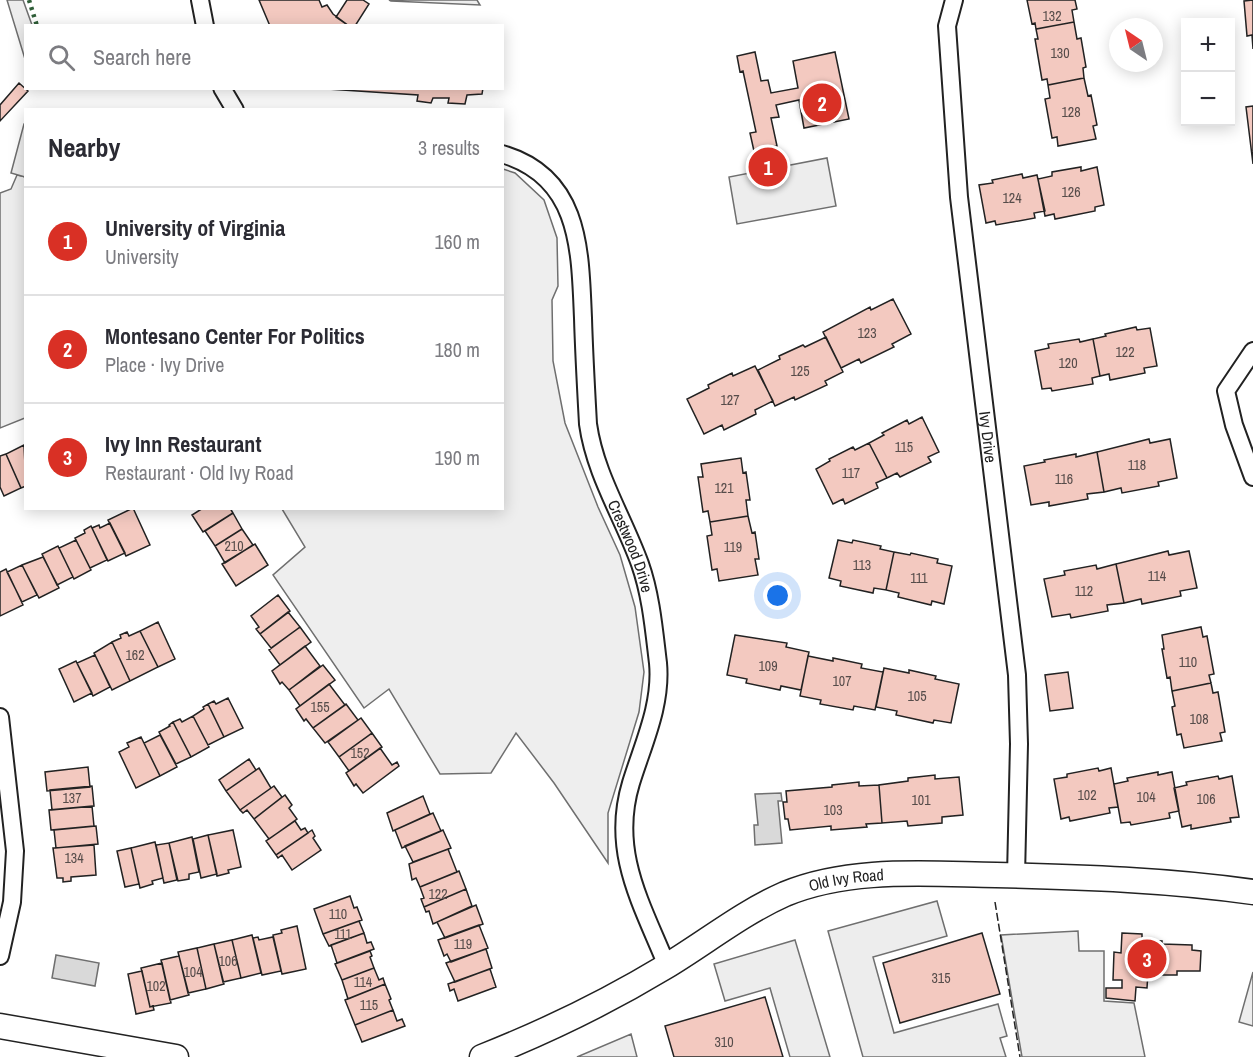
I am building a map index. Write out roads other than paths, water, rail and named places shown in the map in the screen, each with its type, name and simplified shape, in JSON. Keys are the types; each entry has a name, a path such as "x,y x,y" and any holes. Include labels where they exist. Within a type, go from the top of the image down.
{"street":[{"path":"200,0 205,24"},
{"name":"Ivy Drive","path":"954,0 948,26 959,197 1017,675 1019,744 1016,876"},
{"path":"223,90 234,108"},
{"name":"Crestwood Drive","path":"504,155 513,157 538,172 562,200 573,221 580,255 588,424 591,443 598,467 640,565 649,598 658,666 657,695 651,723 631,784 625,812 623,838 626,861 632,879 667,966"},
{"path":"1253,351 1226,391 1234,425 1253,477"},
{"path":"0,717 15,851 12,902 0,956"},
{"name":"Old Ivy Road","path":"482,1057 562,1022 667,966 761,906 786,894 820,884 864,876 912,873 1121,880 1209,886 1253,892"},
{"path":"0,1026 176,1057"}],"place":[{"name":"Montesano Center For Politics","path":"822,103"},
{"name":"University of Virginia","path":"768,167"},
{"name":"Ivy Inn Restaurant","path":"1147,959"}]}
